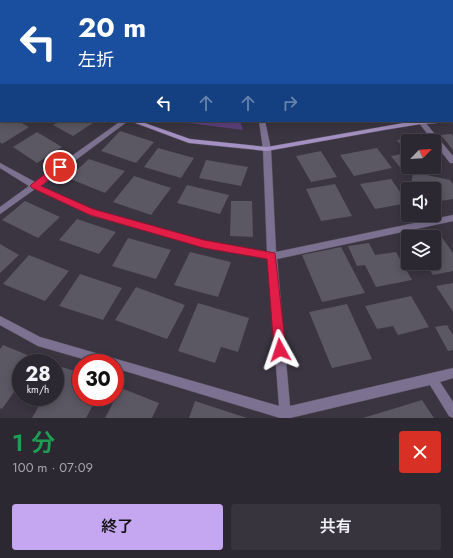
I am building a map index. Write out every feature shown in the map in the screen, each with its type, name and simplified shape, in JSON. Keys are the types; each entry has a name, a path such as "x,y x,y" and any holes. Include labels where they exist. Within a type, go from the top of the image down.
{"street":[{"path":"0,211 124,122"},
{"path":"135,122 189,141 267,149 421,122 453,161"},
{"path":"262,122 267,149 272,256 285,416"},
{"path":"0,165 35,186 90,212 204,244 272,256 453,218"},
{"path":"0,320 38,341 84,354"},
{"path":"124,366 285,416 453,373"},
{"path":"432,379 453,412"}],"shaded area":[{"path":"181,122 240,122 243,130"}],"building":[{"path":"0,122 20,122 29,127 2,144 0,142"},
{"path":"58,122 94,122 73,136 53,125"},
{"path":"120,131 154,142 136,163 101,151"},
{"path":"37,132 62,147 37,163 13,147"},
{"path":"451,134 453,136 453,149 452,149 441,135"},
{"path":"401,139 401,145 397,140"},
{"path":"158,148 194,158 181,178 144,167"},
{"path":"377,148 392,168 354,176 340,155"},
{"path":"321,151 337,177 311,182 296,156"},
{"path":"401,154 401,169 391,156"},
{"path":"89,159 125,171 105,193 68,178"},
{"path":"206,160 248,167 241,186 199,178"},
{"path":"413,174 422,174 450,180 453,184 453,199 441,201 441,182 412,182"},
{"path":"134,176 171,188 151,215 113,202"},
{"path":"391,179 401,193 401,204 375,209 360,184"},
{"path":"335,184 352,216 321,221 306,189"},
{"path":"187,185 229,195 220,214 177,203"},
{"path":"25,201 60,217 38,238 2,220"},
{"path":"231,201 252,201 253,237 230,236"},
{"path":"77,219 116,232 99,254 59,240"},
{"path":"441,236 453,253 453,271 433,275 430,270 441,270"},
{"path":"128,238 171,250 156,279 112,266"},
{"path":"369,243 375,255 396,252 401,261 401,270 406,270 412,280 376,287 365,265 357,266 348,246"},
{"path":"0,244 19,255 0,273"},
{"path":"341,247 365,293 322,302 302,255"},
{"path":"190,252 231,262 218,297 174,285"},
{"path":"29,255 69,271 45,301 3,284"},
{"path":"80,274 122,288 103,320 59,306"},
{"path":"453,283 453,312 436,286"},
{"path":"136,287 185,305 167,339 115,320"},
{"path":"411,296 429,327 398,335 393,326 377,329 365,306"},
{"path":"198,303 249,318 238,352 221,347 215,363 178,351"},
{"path":"347,304 372,359 332,368 309,312"},
{"path":"447,325 453,335 453,350 448,351 435,327"},
{"path":"3,345 25,354 12,354 12,395 2,409 0,408 0,349"},
{"path":"64,368 72,370 72,406 92,406 86,418 32,418 39,406 64,406"},
{"path":"124,389 159,403 152,418 105,418 111,406 124,406"},
{"path":"422,400 434,418 363,418"},
{"path":"195,401 247,418 189,418"}],"route":[{"path":"60,167 35,186 90,212 204,244 272,256 280,350"}]}
